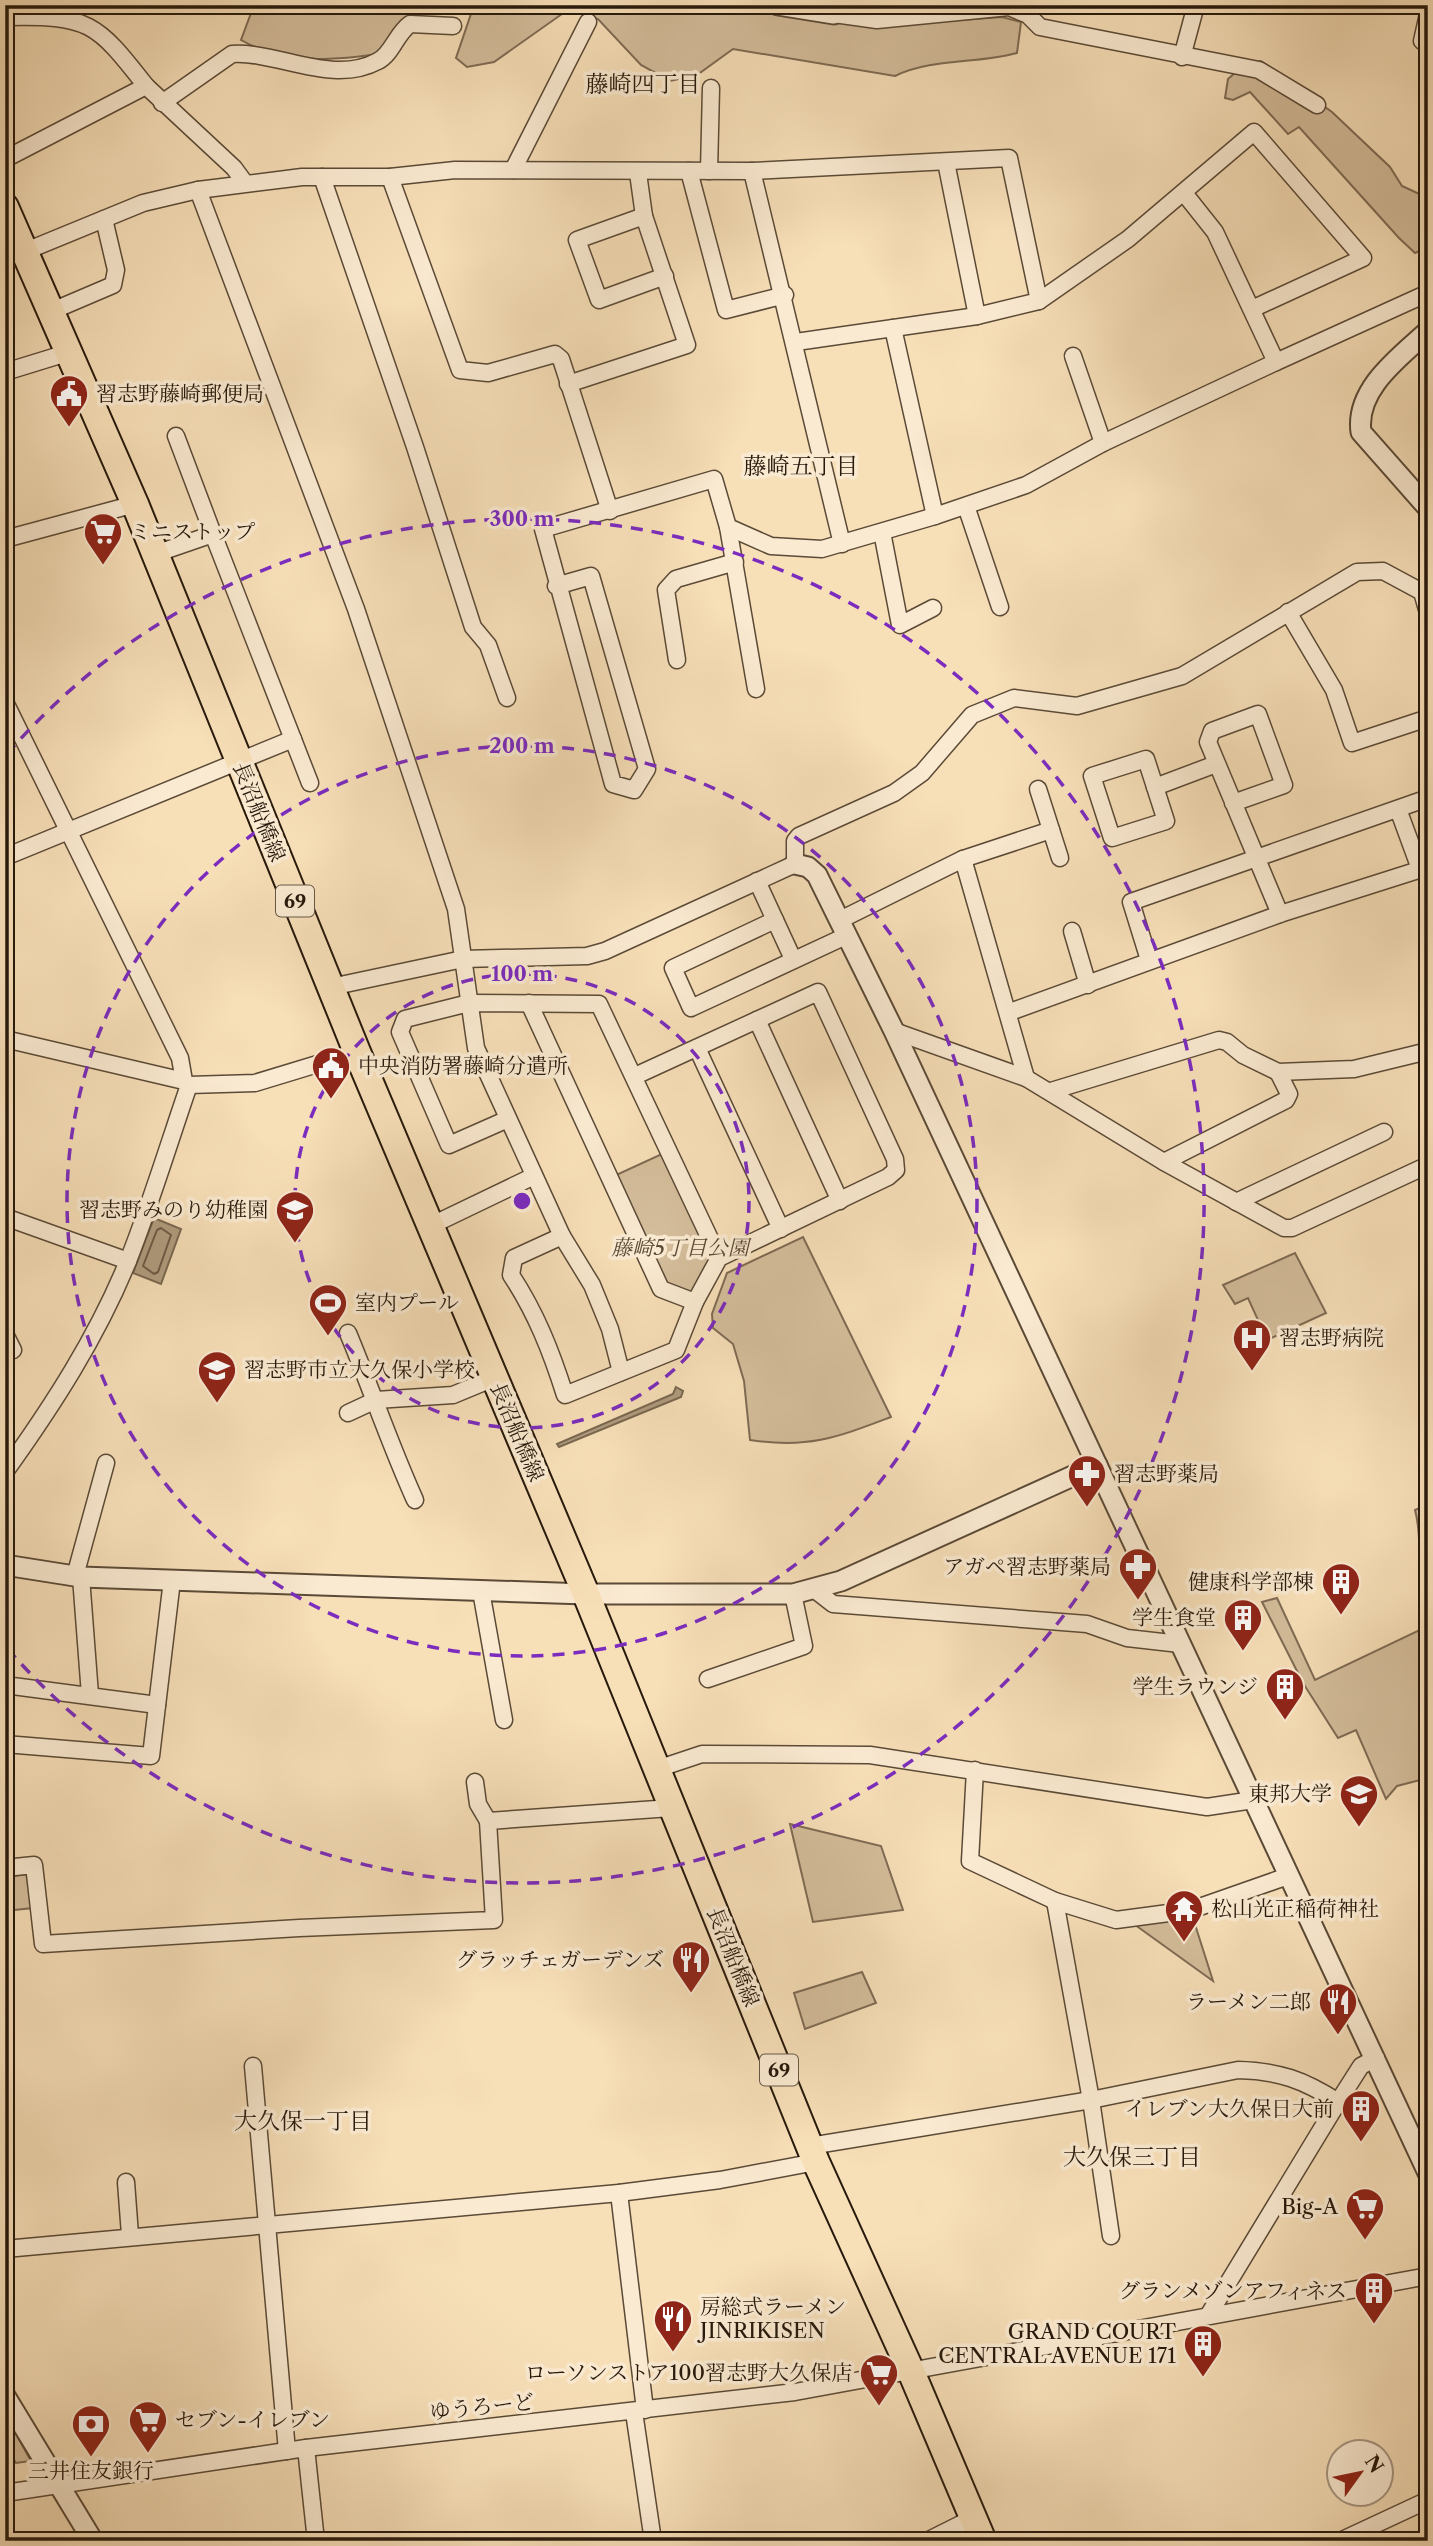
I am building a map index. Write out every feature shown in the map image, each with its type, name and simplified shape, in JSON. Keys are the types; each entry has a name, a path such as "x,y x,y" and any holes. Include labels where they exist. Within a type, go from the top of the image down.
{"main road":[{"name":"長沼船橋線","path":"7,215 26,251 135,503 357,1052 586,1594 813,2154 910,2369 978,2529"}],"street":[{"path":"778,5 835,9 877,20 1009,7 1028,15 1040,27 1259,70 1317,105"},
{"path":"1182,57 1196,5"},
{"path":"1422,41 1428,14"},
{"path":"5,17 67,20 90,25 112,42 162,103 234,168 245,183"},
{"path":"513,170 588,22"},
{"path":"162,103 232,54 245,53 303,67 366,66 384,58 401,32 410,24 453,26"},
{"path":"5,159 146,86"},
{"path":"709,171 712,88"},
{"path":"796,342 977,317 1039,302 1128,239 1254,132 1363,258 1252,309"},
{"path":"26,251 143,203 198,190 245,183 322,177 390,177 455,170 638,173 752,171 1009,158 1039,302"},
{"path":"946,162 977,317"},
{"path":"689,171 726,310 785,295"},
{"path":"752,171 785,295 842,544"},
{"path":"568,384 687,345 644,216 638,173"},
{"path":"322,177 415,447 473,627 488,645 507,698"},
{"path":"390,177 460,370 488,373 555,355 561,359 610,511"},
{"path":"198,190 356,609 456,909 476,1048 562,1236 592,1285 610,1329 621,1372"},
{"path":"1184,193 1215,232 1276,362"},
{"path":"644,216 577,240 599,300 665,276"},
{"path":"52,311 113,285 116,270 104,219"},
{"path":"729,527 771,546 822,549 966,506 1026,485 1103,443 1428,293"},
{"path":"893,328 935,516"},
{"path":"1428,331 1380,377 1361,409 1359,421 1361,432 1428,508"},
{"path":"5,372 69,352"},
{"path":"1073,356 1103,443"},
{"path":"176,436 310,783"},
{"path":"556,586 590,576 647,769 634,790 614,784 556,586 543,529 713,479 729,527 756,690"},
{"path":"5,539 135,503"},
{"path":"966,506 1000,607"},
{"path":"882,532 900,625 933,608"},
{"path":"155,554 212,534"},
{"path":"677,660 666,590 676,579 735,562"},
{"path":"795,864 795,841 799,836 894,793 922,773 972,715 1014,698 1077,706 1182,676 1357,572 1383,572 1422,592 1428,612"},
{"path":"1288,612 1334,690 1352,743 1428,718"},
{"path":"5,702 180,1058 187,1083 128,1261 89,1342 47,1413 5,1472"},
{"path":"1233,803 1284,785 1258,714 1212,731 1208,742 1216,764 1280,914"},
{"path":"5,857 293,738"},
{"path":"1146,759 1155,787 1166,821 1112,838 1092,776 1146,759"},
{"path":"1155,787 1216,764"},
{"path":"1038,789 1060,858"},
{"path":"1149,960 1131,902 1428,798"},
{"path":"1010,1012 1280,914 1424,868 1398,809"},
{"path":"775,920 673,968 691,1008 793,960 963,859 1051,830"},
{"path":"963,859 1010,1012 1026,1078"},
{"path":"331,987 463,959 587,956 605,951 795,864 808,867 817,876 894,1031 1428,2173"},
{"path":"757,881 793,960"},
{"path":"1072,930 1088,985"},
{"path":"562,1236 514,1258 511,1275 534,1310 565,1395 676,1350 695,1302 719,1258 840,1201 888,1177 896,1170 895,1159 818,992 635,1076"},
{"path":"508,1119 449,1145 400,1032 405,1019 469,1003 599,1004 719,1258"},
{"path":"529,1003 661,1289 695,1302"},
{"path":"757,1020 840,1201"},
{"path":"894,1031 1026,1078 1164,1162 1284,1228 1292,1228 1428,1164"},
{"path":"5,1039 187,1083 255,1083 357,1052"},
{"path":"1051,1091 1219,1040 1278,1072 1354,1069 1428,1051"},
{"path":"697,1048 780,1230"},
{"path":"1164,1162 1286,1100 1289,1094 1278,1072"},
{"path":"1236,1202 1384,1132"},
{"path":"430,1226 534,1176"},
{"path":"5,1217 128,1261"},
{"path":"348,1333 376,1401 392,1450 415,1500"},
{"path":"5,1334 13,1350"},
{"path":"348,1413 376,1401 453,1395 494,1378"},
{"path":"90,1695 78,1576 106,1463"},
{"path":"5,1564 78,1576 172,1580 586,1594 793,1594 841,1581 1097,1465"},
{"path":"5,1744 151,1756 172,1580"},
{"path":"815,1590 833,1604 1087,1624 1127,1638 1180,1644"},
{"path":"481,1591 504,1720"},
{"path":"708,1679 804,1646 793,1594"},
{"path":"5,1685 157,1705"},
{"path":"657,1769 702,1754 739,1752 870,1755 1207,1807 1253,1800"},
{"path":"975,1770 970,1861 1055,1901 1115,1920 1191,1910 1288,1876"},
{"path":"5,1868 34,1865 43,1944 285,1928 494,1920 488,1821 478,1804 475,1782"},
{"path":"488,1821 671,1808"},
{"path":"1055,1901 1091,2100 1111,2236"},
{"path":"1208,2316 1361,2066 1376,2058"},
{"path":"253,2066 287,2451"},
{"path":"5,2249 130,2235 619,2193 733,2178 813,2154 1238,2070 1262,2071 1309,2083 1338,2102"},
{"path":"126,2182 130,2235"},
{"path":"619,2193 653,2541"},
{"name":"ゆうろーど","path":"5,2493 306,2448 795,2392 1428,2276"},
{"path":"5,2396 93,2541"},
{"path":"306,2448 316,2541"},
{"path":"1338,2540 1428,2500"},
{"path":"927,2541 978,2529"}],"green space":[{"path":"254,5 418,5 400,50 319,59 279,54 259,49 241,40"},
{"path":"474,5 706,5 877,26 1002,17 1021,22 1017,53 924,66 895,76 733,49 697,75 670,81 641,65 598,19 569,9 494,62 467,67 456,58"},
{"path":"1261,61 1332,112 1390,167 1402,186 1428,198 1428,247 1415,253 1299,127 1288,134 1250,92 1233,100 1225,98 1228,79 1245,64"},
{"name":"藤崎5丁目公園","path":"664,1153 719,1258 693,1298 666,1287 614,1176"},
{"path":"803,1237 891,1417 839,1435 807,1442 750,1440 744,1381 733,1344 713,1328 712,1314 727,1273"},
{"path":"1295,1253 1326,1313 1267,1340 1248,1298 1235,1304 1223,1285"},
{"path":"1428,1504 1428,1593 1420,1562 1415,1510"},
{"path":"1277,1598 1315,1680 1428,1626 1428,1778 1397,1786 1386,1799 1356,1730 1338,1738 1303,1683 1262,1602"},
{"path":"790,1824 881,1846 903,1910 813,1922"},
{"path":"28,1874 33,1908 5,1911 5,1877"},
{"path":"1192,1915 1213,1981 1131,1922"},
{"path":"862,1972 876,2003 805,2029 794,1993"},
{"path":"5,2413 31,2461 16,2463 5,2446"}],"water":[{"path":"154,1218 181,1229 161,1284 133,1273"},
{"path":"676,1387 683,1391 681,1397 559,1447 557,1444 673,1394"}],"place":[{"name":"習志野藤崎郵便局","path":"69,428"},
{"name":"ミニストップ","path":"103,566"},
{"name":"中央消防署藤崎分遣所","path":"331,1100"},
{"name":"習志野みのり幼稚園","path":"295,1244"},
{"name":"室内プール","path":"328,1337"},
{"name":"習志野病院","path":"1252,1372"},
{"name":"習志野市立大久保小学校","path":"217,1404"},
{"name":"習志野薬局","path":"1087,1508"},
{"name":"アガペ習志野薬局","path":"1138,1601"},
{"name":"健康科学部棟","path":"1341,1616"},
{"name":"学生食堂","path":"1243,1652"},
{"name":"学生ラウンジ","path":"1285,1721"},
{"name":"東邦大学","path":"1359,1828"},
{"name":"松山光正稲荷神社","path":"1184,1943"},
{"name":"グラッチェガーデンズ","path":"691,1994"},
{"name":"ラーメン二郎","path":"1338,2036"},
{"name":"イレブン大久保日大前","path":"1361,2143"},
{"name":"Big-A","path":"1365,2241"},
{"name":"グランメゾンアフィネス","path":"1374,2325"},
{"name":"房総式ラーメン JINRIKISEN","path":"673,2353"},
{"name":"GRAND COURT CENTRAL AVENUE 171","path":"1203,2378"},
{"name":"ローソンストア100習志野大久保店","path":"879,2407"},
{"name":"セブン-イレブン","path":"148,2454"},
{"name":"三井住友銀行","path":"91,2458"}],"district":[{"name":"藤崎四丁目","path":"643,84"},
{"name":"藤崎五丁目","path":"801,466"},
{"name":"大久保一丁目","path":"303,2121"},
{"name":"大久保三丁目","path":"1132,2157"}]}
